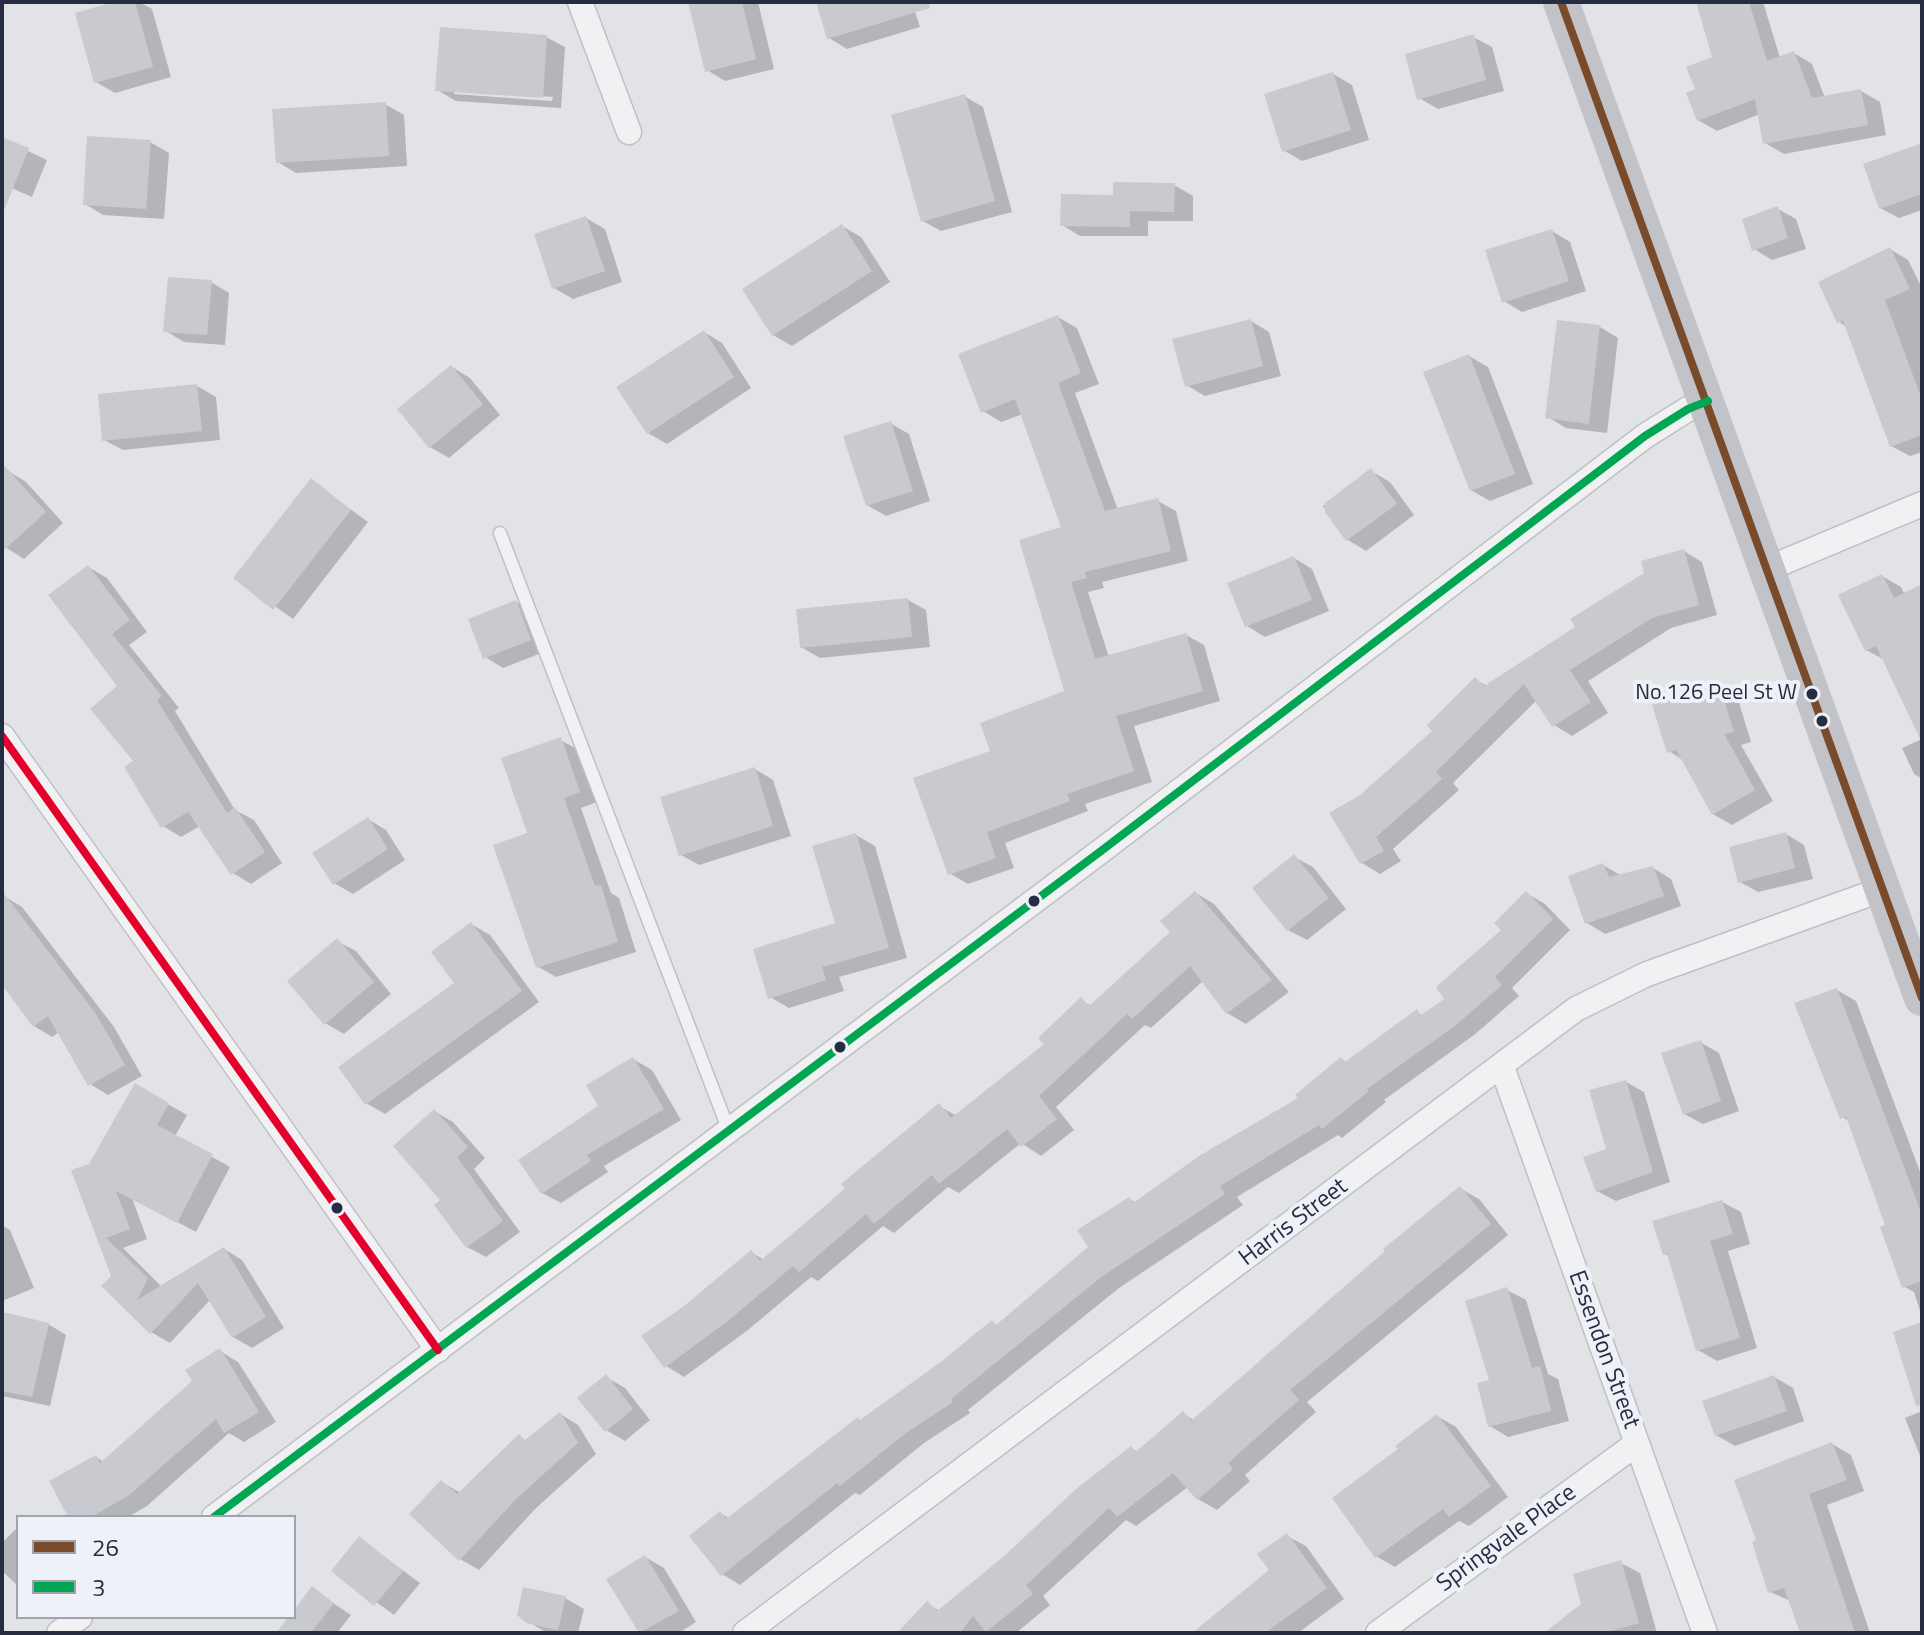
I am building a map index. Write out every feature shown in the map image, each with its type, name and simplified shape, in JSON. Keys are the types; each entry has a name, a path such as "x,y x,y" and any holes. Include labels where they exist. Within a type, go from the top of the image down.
{"street":[{"path":"580,2 629,132"},
{"path":"1561,2 1922,998"},
{"path":"217,1515 729,1131 1645,436 1688,409 1708,401"},
{"path":"1767,569 1922,504"},
{"path":"2,736 438,1350"},
{"name":"Harris Street","path":"745,1633 1576,1009 1647,974 1883,889"},
{"name":"Essendon Street","path":"1502,1067 1705,1633"},
{"name":"Springvale Place","path":"1378,1633 1636,1444"},
{"path":"59,1633 77,1619"}],"lane":[{"path":"500,533 729,1131"}],"building":[{"path":"114,2 135,2 153,67 94,83 75,13"},
{"path":"688,2 742,2 756,59 705,72"},
{"path":"816,2 929,2 930,8 827,39"},
{"path":"1696,2 1749,2 1767,61 1794,51 1812,98 1861,89 1868,125 1763,144 1755,99 1697,121 1686,93 1695,89 1686,67 1712,57"},
{"path":"440,27 547,35 543,98 435,91"},
{"path":"1474,34 1486,80 1417,100 1405,54"},
{"path":"1333,72 1351,130 1282,152 1264,94"},
{"path":"965,94 995,201 921,222 891,115"},
{"path":"386,102 389,156 276,163 272,109"},
{"path":"87,136 151,140 146,209 83,205"},
{"path":"2,137 29,148 3,213 2,213"},
{"path":"1922,143 1922,194 1879,209 1863,164"},
{"path":"1113,182 1175,183 1174,212 1130,211 1130,227 1060,226 1061,194 1113,195"},
{"path":"1778,206 1788,238 1752,251 1742,219"},
{"path":"586,216 605,271 552,289 534,234"},
{"path":"842,224 872,271 772,336 742,289"},
{"path":"1552,229 1569,281 1502,303 1485,250"},
{"path":"1890,247 1910,289 1885,300 1922,400 1922,435 1890,447 1843,321 1837,323 1818,282"},
{"path":"168,277 212,280 207,335 163,332"},
{"path":"1058,315 1081,373 1058,383 1105,511 1158,498 1171,551 1085,572 1087,578 1071,582 1095,659 1186,633 1203,691 1116,716 1134,771 1067,794 1070,801 987,832 996,858 948,875 913,778 990,751 980,723 1064,691 1019,540 1061,527 1015,399 981,413 958,354"},
{"path":"1251,319 1263,366 1185,387 1172,339"},
{"path":"1557,320 1600,325 1589,424 1545,418"},
{"path":"704,330 734,377 647,434 616,387"},
{"path":"1469,354 1515,474 1470,491 1423,372"},
{"path":"451,365 483,404 429,448 397,409"},
{"path":"197,384 202,431 102,441 98,394"},
{"path":"891,421 913,491 866,506 843,436"},
{"path":"2,463 46,512 2,552"},
{"path":"1371,468 1397,504 1346,541 1325,512 1325,503"},
{"path":"311,478 351,510 273,610 233,578"},
{"path":"1684,549 1699,605 1652,618 1570,670 1591,702 1552,727 1524,684 1436,772 1442,779 1376,837 1384,851 1360,864 1329,813 1360,795 1432,731 1427,725 1475,677 1484,686 1575,627 1570,619 1644,573 1641,561"},
{"path":"1294,556 1312,600 1245,627 1227,583"},
{"path":"88,565 130,620 112,634 162,696 157,700 227,813 235,807 265,852 231,875 188,812 161,828 124,767 133,761 90,709 117,686 48,595"},
{"path":"1882,574 1894,598 1922,584 1922,743 1876,646 1865,651 1838,595"},
{"path":"908,598 912,637 800,648 796,609"},
{"path":"516,600 531,640 483,659 468,619"},
{"path":"1719,684 1734,732 1724,734 1755,790 1712,815 1676,750 1667,753 1652,705"},
{"path":"561,737 580,792 564,798 595,886 601,885 618,942 536,968 493,845 527,833 501,758"},
{"path":"755,767 773,826 679,856 660,797"},
{"path":"368,817 388,849 333,885 312,853"},
{"path":"1786,832 1795,868 1738,883 1729,847"},
{"path":"856,833 889,948 822,967 826,980 768,999 753,949 835,923 812,846"},
{"path":"1294,854 1329,898 1287,931 1252,888"},
{"path":"1603,863 1609,877 1653,866 1664,896 1585,924 1568,876"},
{"path":"2,891 96,1014 125,1065 88,1086 48,1016 33,1027 2,985"},
{"path":"1195,891 1272,980 1226,1014 1190,966 1132,1019 1127,1014 1039,1096 1057,1119 1021,1147 1007,1129 939,1184 932,1175 874,1224 866,1214 799,1272 793,1266 729,1320 664,1368 641,1336 684,1306 751,1250 760,1261 845,1189 841,1184 939,1103 951,1118 1044,1044 1038,1038 1081,997 1089,1006 1170,932 1160,921"},
{"path":"1526,891 1553,919 1495,977 1502,985 1456,1025 1367,1089 1369,1091 1322,1129 1319,1125 1220,1186 1225,1194 1100,1278 951,1399 953,1402 906,1433 840,1486 837,1483 721,1576 689,1536 720,1511 726,1519 858,1417 860,1420 942,1361 992,1320 996,1325 1088,1247 1077,1230 1129,1197 1133,1203 1199,1156 1298,1098 1295,1095 1341,1057 1345,1062 1417,1009 1421,1015 1444,999 1436,987 1501,930 1494,923"},
{"path":"471,922 522,991 365,1105 338,1067 454,983 431,952"},
{"path":"337,938 374,982 324,1025 287,981"},
{"path":"1837,988 1922,1215 1922,1281 1902,1288 1880,1227 1885,1225 1846,1117 1840,1119 1794,1003"},
{"path":"1701,1040 1721,1101 1683,1115 1661,1053"},
{"path":"633,1057 664,1109 587,1155 591,1161 541,1194 518,1160 598,1106 586,1085"},
{"path":"1626,1080 1653,1172 1596,1192 1583,1157 1606,1149 1589,1090"},
{"path":"135,1083 169,1103 157,1125 213,1154 177,1223 116,1191 130,1229 106,1238 148,1278 137,1300 224,1247 266,1317 232,1338 198,1283 150,1334 101,1286 111,1276 71,1170 89,1164"},
{"path":"434,1109 468,1147 457,1157 503,1221 466,1248 434,1205 440,1200 393,1146"},
{"path":"1460,1186 1491,1224 1290,1390 1299,1400 1228,1463 1233,1469 1197,1500 1173,1473 1117,1517 1109,1508 1026,1585 1033,1594 986,1632 973,1616 960,1633 897,1633 927,1601 937,1611 1003,1557 1076,1489 1131,1446 1136,1452 1183,1411 1191,1421 1385,1251 1383,1249"},
{"path":"1722,1200 1733,1234 1710,1241 1740,1338 1696,1351 1667,1254 1663,1255 1652,1221"},
{"path":"1507,1287 1532,1368 1540,1366 1551,1411 1488,1427 1477,1383 1489,1380 1465,1301"},
{"path":"2,1312 49,1323 32,1397 2,1391"},
{"path":"1922,1322 1922,1405 1916,1406 1893,1332"},
{"path":"220,1348 259,1412 224,1433 216,1419 128,1496 95,1515 67,1515 49,1481 96,1455 100,1463 192,1381 185,1370"},
{"path":"606,1374 633,1409 605,1432 577,1398"},
{"path":"1774,1375 1787,1411 1715,1436 1702,1401"},
{"path":"560,1412 578,1443 516,1499 459,1561 409,1514 441,1480 457,1494 519,1434 525,1440"},
{"path":"1437,1414 1491,1486 1449,1517 1443,1509 1375,1558 1332,1498 1398,1449 1395,1446"},
{"path":"1832,1442 1847,1480 1809,1494 1855,1633 1800,1633 1784,1588 1768,1593 1752,1542 1756,1540 1734,1480"},
{"path":"1287,1533 1327,1588 1265,1633 1192,1633 1269,1570 1257,1554"},
{"path":"359,1536 403,1571 374,1606 331,1571"},
{"path":"645,1555 679,1611 639,1633 606,1579"},
{"path":"1621,1560 1639,1623 1604,1633 1544,1633 1581,1604 1573,1574"},
{"path":"312,1586 334,1603 311,1633 276,1633 286,1619 296,1619 296,1607"},
{"path":"523,1587 566,1596 558,1630 526,1623 517,1615"}],"transit line":[{"name":"26","path":"1561,2 1922,998"},
{"name":"3","path":"217,1515 1101,851 1645,436 1688,409 1708,401"},
{"path":"2,736 438,1350"}],"place":[{"name":"No.126 Peel St W","path":"1812,694"}]}
